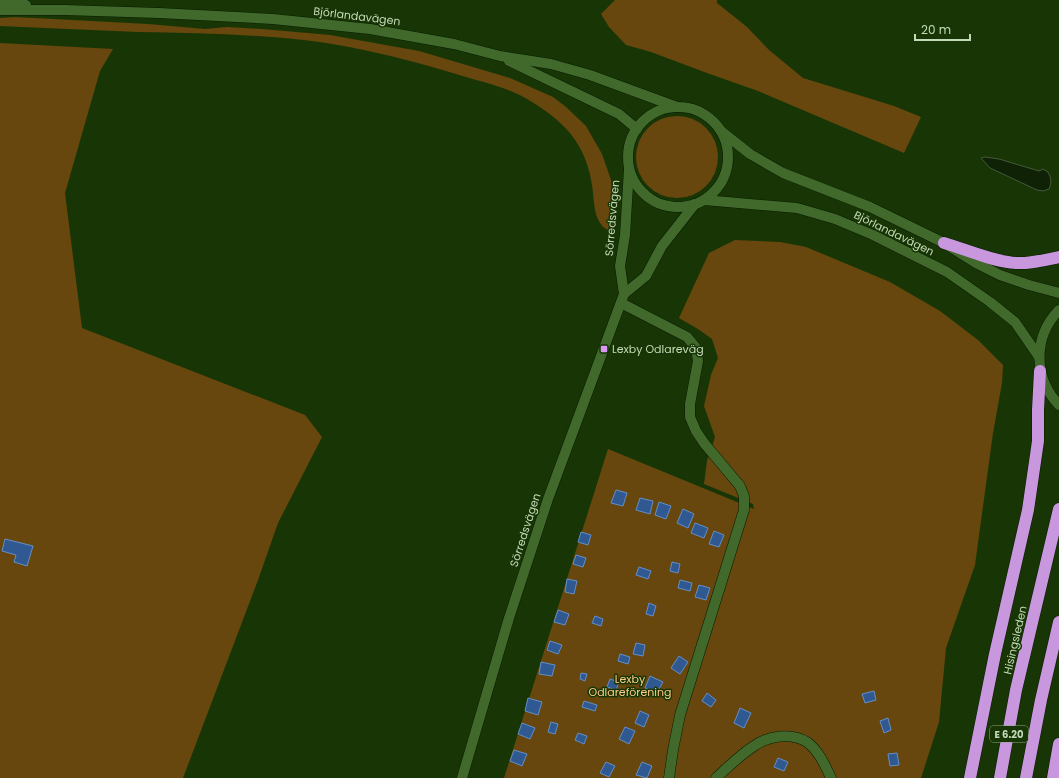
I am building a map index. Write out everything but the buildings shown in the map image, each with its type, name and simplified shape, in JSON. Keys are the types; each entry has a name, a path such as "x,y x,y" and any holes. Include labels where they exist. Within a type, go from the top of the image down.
{"highway":[{"path":"944,243 996,259 1016,263 1032,263 1059,257"},
{"path":"970,778 995,654 1028,510 1038,441 1040,371"},
{"name":"Hisingsleden","path":"1000,778 1016,690 1059,509"},
{"name":"E 6.20","path":"1026,778 1041,700 1059,622"},
{"path":"1053,778 1059,744"}],"street":[{"name":"Björlandavägen","path":"0,1 64,10"},
{"name":"Björlandavägen","path":"0,10 64,10 225,16 337,25 426,38 500,56 551,64 590,75 677,107"},
{"name":"Björlandavägen","path":"500,56 619,114 637,129"},
{"path":"669,778 680,715 744,510 744,496 740,486 704,443 690,417 690,404 698,361 698,354 694,344 687,337 623,298 646,276 662,246 700,202 713,193 720,184 728,163 728,152 725,141 721,131 714,122 694,110 677,107 660,110 650,116 637,129 631,140 628,149 629,169 634,182 643,193 658,204 677,207 700,202"},
{"name":"Björlandavägen","path":"721,131 750,154 783,173 870,207 944,243 976,263 1000,275 1028,285 1059,293"},
{"name":"Sörredsvägen","path":"462,778 509,618 548,499 623,298 620,266 629,169"},
{"name":"Björlandavägen","path":"700,202 754,204 797,208 835,219 873,235 947,272 990,302 1015,322 1039,357"},
{"path":"1059,310 1049,322 1045,330 1039,357 1040,371 1049,392 1059,405"},
{"path":"716,778 754,745 772,737 782,736 791,736 807,742 817,752 831,778"}],"green space":[{"path":"615,0 717,0 717,3 747,27 769,50 803,78 894,106 921,117 904,153 758,91 651,52 626,45 609,27 601,14"},
{"path":"15,17 148,24 205,29 227,27 262,29 330,35 419,51 510,78 553,97 586,126 602,154 611,180 615,226 613,232 601,225 598,219 594,206 588,166 576,140 553,116 514,92 485,82 400,58 362,49 304,40 200,33 0,26 0,18"},
{"path":"0,43 113,49 100,71 65,193 82,328 305,415 322,437 278,523 183,778 0,778"},
{"path":"677,116 693,120 706,128 714,141 718,157 714,173 706,186 693,194 677,198 661,194 648,186 640,173 636,157 640,141 648,128 661,120"},
{"name":"Lexby Odlareförening","path":"735,240 780,242 806,247 890,282 940,311 978,340 1003,365 1002,383 993,433 975,565 946,648 939,722 921,778 504,778 608,449 754,509 753,504 704,484 707,461 715,437 704,406 711,375 718,358 712,339 679,318 709,253"}],"shaded area":[{"path":"985,157 999,159 1039,171 1043,169 1048,172 1050,176 1051,182 1049,189 1043,191 1037,190 990,168 981,158"}],"place":[{"name":"Lexby Odlareväg","path":"604,349"}]}
